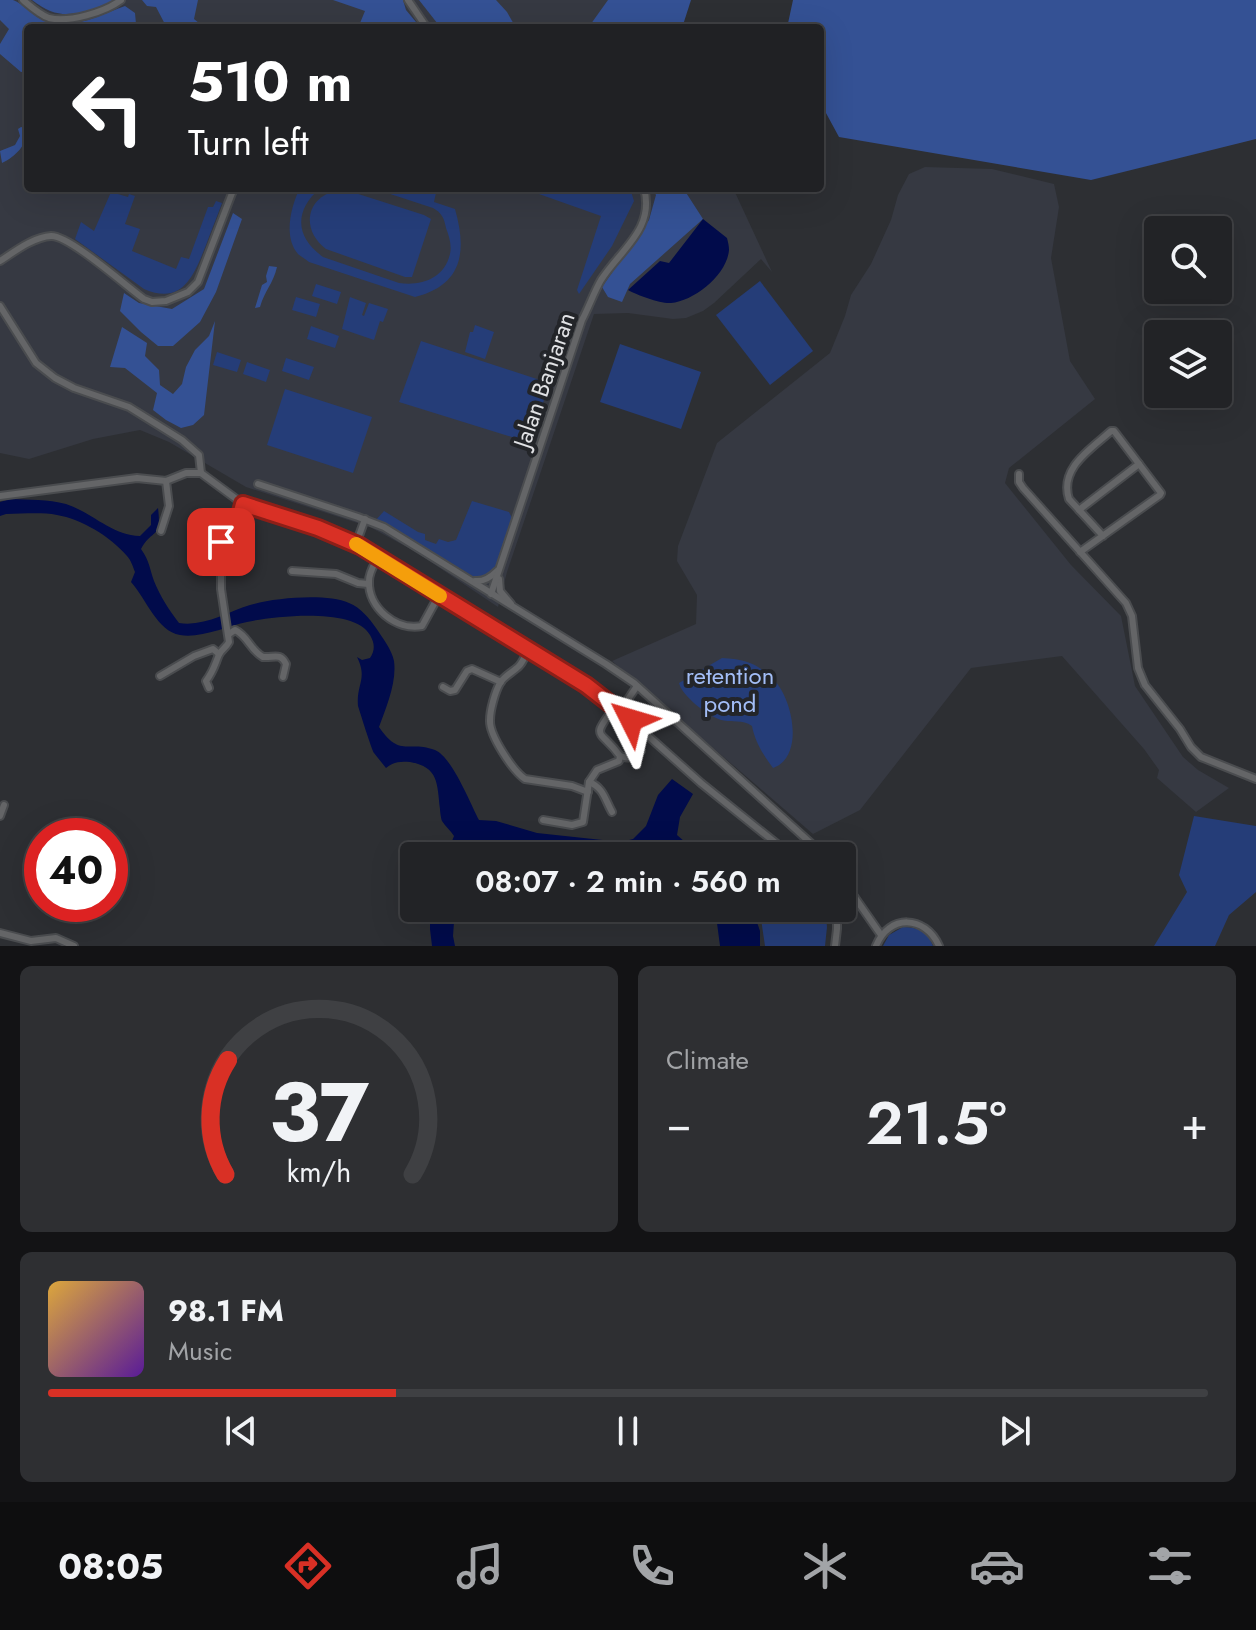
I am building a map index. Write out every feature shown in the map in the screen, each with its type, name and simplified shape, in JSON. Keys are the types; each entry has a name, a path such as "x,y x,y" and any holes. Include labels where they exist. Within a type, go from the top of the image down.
{"street":[{"path":"23,0 48,18 75,19 121,0"},
{"path":"408,0 424,24"},
{"path":"0,261 42,237 54,235 69,241 144,299 166,301 188,292 201,278 233,192"},
{"name":"Jalan Banjaran","path":"491,594 582,320 599,285 645,219 645,192"},
{"path":"0,306 36,363 74,388 129,407 182,440 199,455 201,473"},
{"path":"1080,552 1103,536 1161,493 1114,431 1070,471 1067,478 1067,495 1103,536"},
{"path":"1079,510 1139,464"},
{"path":"0,496 137,478 166,481 186,473 201,473 243,504 318,528 356,544 586,685 775,842"},
{"path":"1019,474 1023,488 1126,603 1132,616 1138,668 1145,685 1191,747 1201,757 1256,779"},
{"path":"161,531 169,506 166,481"},
{"path":"258,484 384,527 606,664 637,686 810,842"},
{"path":"209,688 206,681 214,671 219,654 228,645 220,580 225,554 221,542 225,532 239,519 243,504"},
{"path":"356,544 365,519"},
{"path":"378,557 369,576 370,595 380,611 400,625 422,626 439,595"},
{"path":"472,581 481,582 500,567"},
{"path":"500,567 500,591 513,607"},
{"path":"292,571 336,574 368,584"},
{"path":"228,631 239,632 251,649 263,657 277,655 283,658 286,664 283,677"},
{"path":"160,676 198,654 213,649 219,654"},
{"path":"528,650 520,664 501,682 490,720 491,728 521,776 588,792"},
{"path":"443,687 455,690 467,671 472,669 501,682"},
{"path":"637,686 599,727 599,733 620,756 632,759 641,751"},
{"path":"543,820 572,825 583,822 589,782 597,770 615,764 620,756"},
{"path":"589,782 598,785 612,812"},
{"path":"0,816 4,805"},
{"path":"856,899 881,935"},
{"path":"835,946 837,922"},
{"path":"876,946 881,935 899,923 927,928 939,946"},
{"path":"0,933 31,941 56,938 74,946"}],"shaded area":[{"path":"0,0 645,0 656,24 24,24 24,192 735,192 772,272 761,259 714,303 686,318 628,313 594,314 498,607 416,552 370,527 246,487 169,442 140,430 93,439 29,459 0,453"},
{"path":"0,0 13,0 39,18 60,24 24,24 24,72 21,72 0,54 0,44 9,29 0,20"},
{"path":"32,0 116,0 89,10 61,14"},
{"path":"142,0 198,0 194,19 200,24 165,24 156,7 147,6"},
{"path":"333,0 403,0 406,10 418,24 360,24 365,11"},
{"path":"419,0 496,0 514,24 438,24"},
{"path":"608,0 691,0 683,24 591,24"},
{"path":"793,0 1256,0 1256,139 1091,180 839,137 824,109 824,24 788,24"},
{"path":"125,6 135,13 136,24 60,24 93,18"},
{"path":"24,128 23,145 2,163 0,151 15,145 20,136 18,129"},
{"path":"925,167 992,169 1054,184 1059,207 1051,258 1070,361 1095,399 1009,468 1005,483 1071,565 1121,616 1135,686 1183,757 1229,788 1196,812 1157,778 1159,770 1144,749 1062,656 971,668 860,810 813,834 612,661 696,624 697,595 677,561 678,546 717,443 830,353 851,295 871,264 891,220 898,195 909,174"},
{"path":"654,192 686,192 703,219 630,284 622,302 608,297 602,287 649,220"},
{"path":"233,213 242,219 216,292 200,322 173,346 158,346 120,311 124,293 139,303 172,309 204,289"},
{"path":"703,219 727,238 729,248 722,269 708,285 689,297 671,303 655,301 628,290 660,261 669,263"},
{"path":"269,266 277,267 260,307 255,308 262,285 267,282"},
{"path":"215,321 204,415 193,425 181,428 166,420 153,410 157,393 125,368 110,367 122,327 147,343 145,356 159,370 160,385 173,394 182,384 195,350 209,336"},
{"path":"10,499 45,500 66,504 120,532 140,536 151,525 151,515 158,508 159,525 141,549 159,592 179,623 206,621 272,600 314,597 349,603 368,617 394,661 392,686 379,727 399,745 426,747 441,754 454,771 479,820 496,821 537,833 621,842 452,842 454,836 442,820 437,784 431,772 410,762 397,762 386,768 374,753 358,706 362,671 357,657 362,660 370,658 374,647 370,635 362,626 332,617 294,616 247,622 196,635 180,635 165,628 159,621 131,582 135,572 127,556 104,535 85,524 51,514 0,516 0,502"},
{"path":"672,779 693,794 680,817 677,835 685,842 621,842 633,839 646,826 658,795"},
{"path":"430,922 454,922 455,946 432,946"},
{"path":"757,922 760,946 720,946 717,923"}],"green space":[{"path":"111,192 135,196 125,224 140,229 132,251 176,269 181,257 189,259 208,207 213,207 216,201 222,203 197,267 185,285 168,294 144,289 75,239 81,222 94,231"},
{"path":"298,192 316,192 306,206 301,224 307,241 323,257 407,284 423,282 443,270 450,254 450,244 439,212 384,192 436,192 434,202 455,209 461,239 458,264 443,284 415,297 309,262 293,247 290,230"},
{"path":"352,192 431,219 412,277 326,249 318,241 312,232 310,214 319,199 328,193"},
{"path":"533,192 631,192 634,201 612,246 579,294 577,290 601,216"},
{"path":"760,281 813,351 770,385 716,315"},
{"path":"316,284 341,292 337,304 312,296"},
{"path":"296,297 320,304 316,317 292,310"},
{"path":"350,297 366,303 364,316 369,303 388,309 374,340 342,329"},
{"path":"475,325 494,332 485,359 465,352"},
{"path":"311,326 339,336 335,348 307,339"},
{"path":"421,341 549,383 531,443 399,402"},
{"path":"620,344 701,372 681,429 600,402"},
{"path":"217,352 241,360 237,372 213,365"},
{"path":"286,358 314,367 309,380 282,371"},
{"path":"247,362 270,370 266,382 243,374"},
{"path":"285,389 372,417 353,473 267,445"},
{"path":"472,501 509,512 512,518 495,568 484,578 474,577 376,520 384,511 425,534 425,540 436,544 439,539 448,542 456,540"},
{"name":"retention pond","path":"722,658 744,661 761,669 773,679 786,699 792,740 783,762 773,768 755,738 752,726 716,718 696,705 681,688 679,683"},
{"path":"1194,816 1256,826 1256,892 1229,915 1215,946 1154,946 1187,892 1179,875"},
{"path":"761,922 826,922 825,946 765,946"},
{"path":"903,927 922,931 933,946 883,946 889,935"}],"slow traffic":[{"path":"356,544 440,596"}],"route":[{"path":"221,542 225,532 239,519 243,504 338,536 387,562 586,685 631,720"}]}
